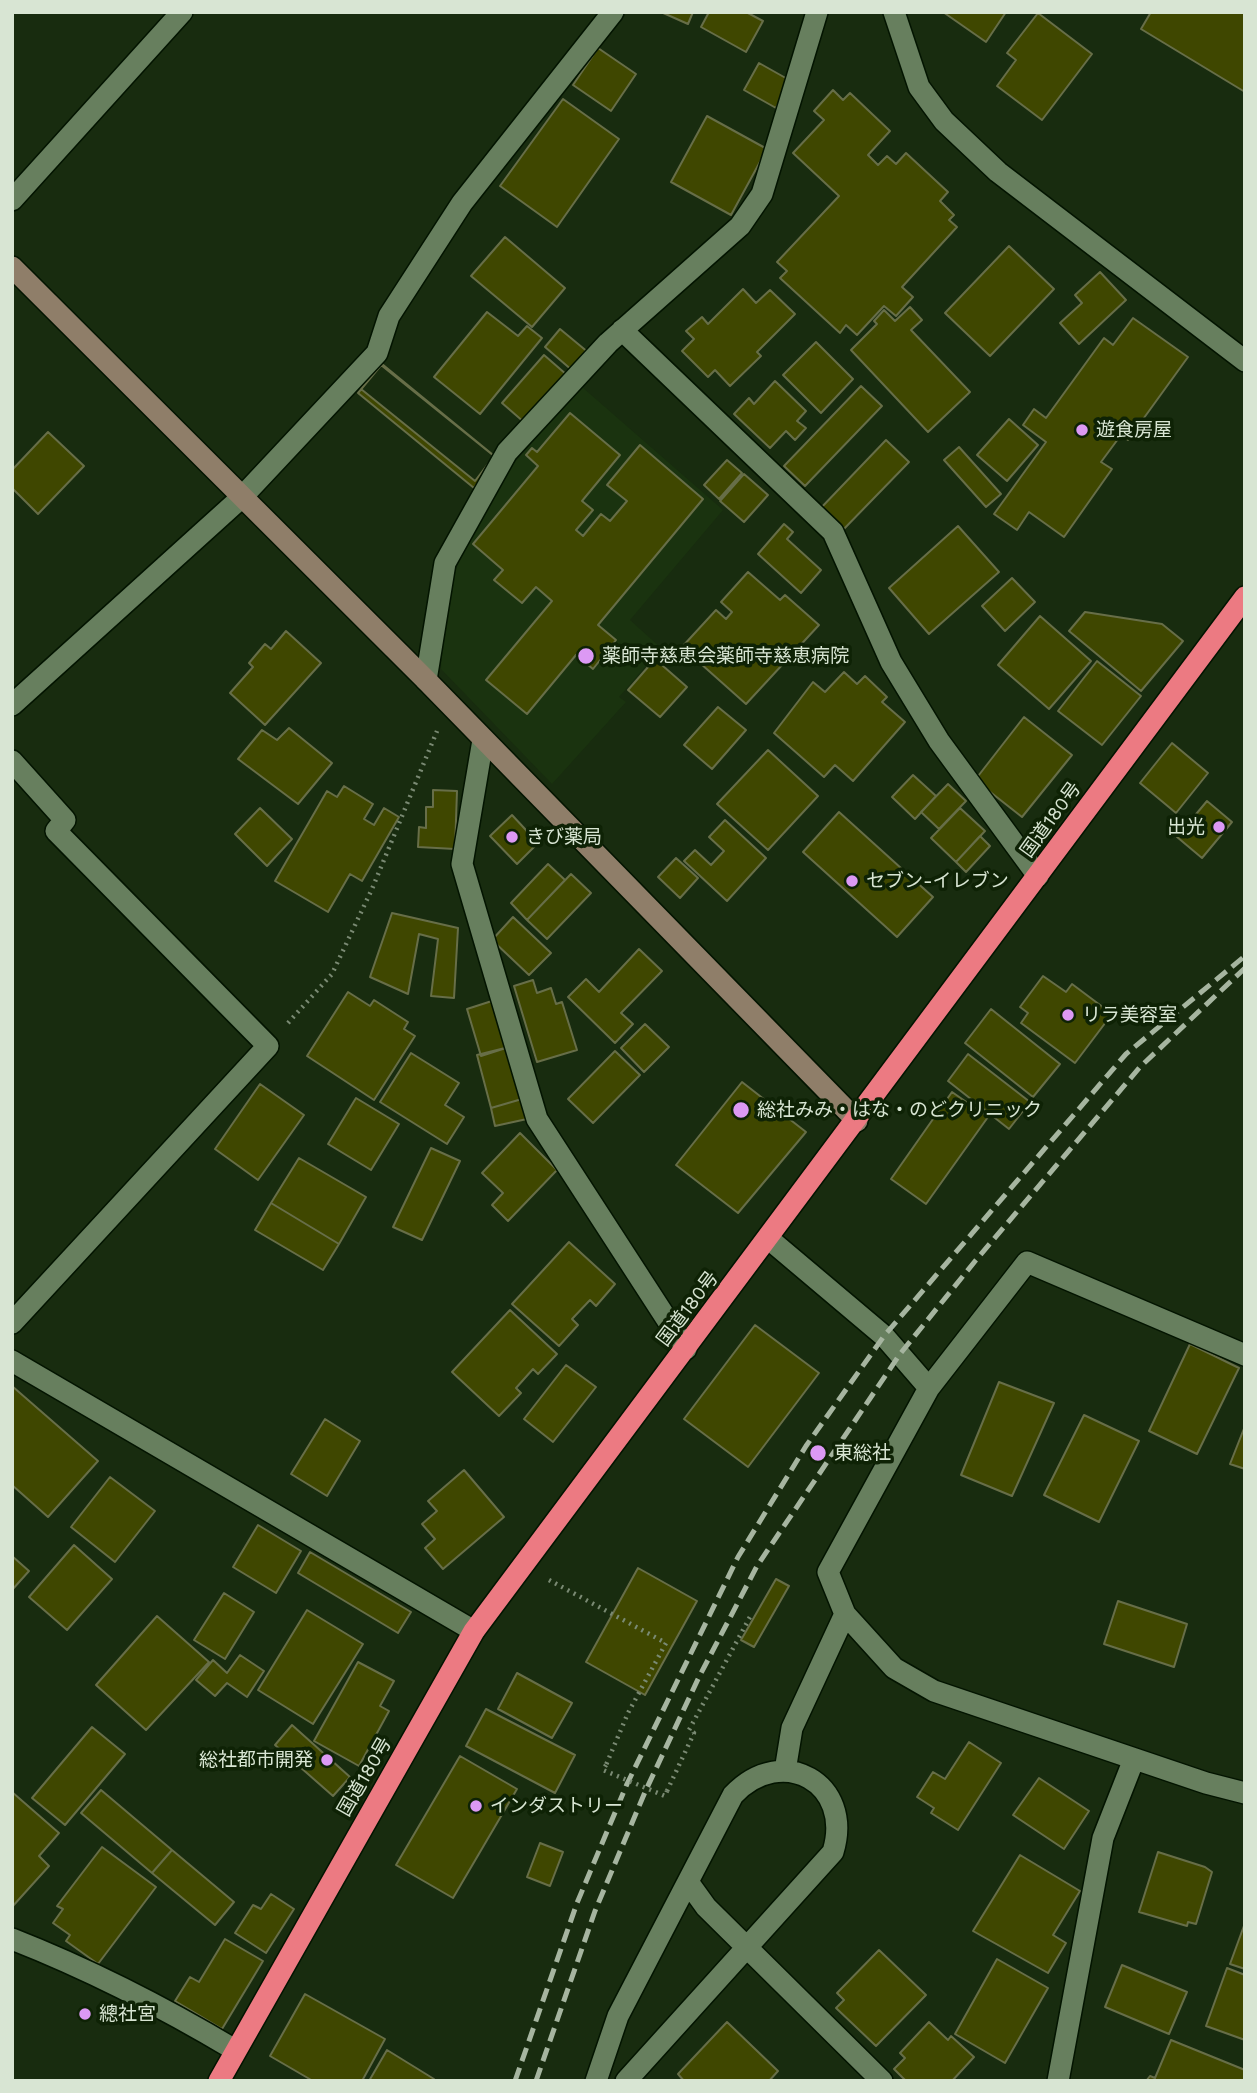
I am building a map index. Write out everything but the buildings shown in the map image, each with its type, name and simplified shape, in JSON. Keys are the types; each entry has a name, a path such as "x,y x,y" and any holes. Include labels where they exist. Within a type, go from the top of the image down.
{"highway":[{"name":"国道180号","path":"219,2081 474,1632 1245,597"}],"street":[{"path":"12,200 182,12"},
{"path":"12,705 242,497 377,353 389,316 462,203 612,12"},
{"path":"426,680 445,563 508,452 622,330 740,226 762,194 817,12"},
{"path":"894,12 919,87 944,121 998,172 1245,361"},
{"path":"12,267 426,680 857,1121"},
{"path":"622,330 833,532 891,662 939,741 1038,876"},
{"path":"484,740 462,863 537,1119 686,1349"},
{"path":"12,761 65,820 56,831 268,1046 12,1324"},
{"path":"769,1239 884,1336 929,1388"},
{"path":"1245,1355 1027,1262 929,1388 828,1572 845,1614 894,1668 933,1691 1134,1759 1245,1793"},
{"path":"12,1361 474,1632"},
{"path":"785,1771 792,1728 845,1614"},
{"path":"1058,2081 1103,1838 1134,1759"},
{"path":"596,2081 618,2016 733,1795 758,1775 785,1771 812,1779 824,1789 836,1810 838,1837 824,1865 625,2081"},
{"path":"688,1882 706,1908 882,2081"},
{"path":"12,1939 81,1966 175,2014 235,2050"}],"path":[{"path":"268,1046 332,974 372,888 432,740 450,705"},
{"path":"523,1566 666,1643 628,1713 604,1770 665,1796 694,1733 689,1730 751,1615"}],"shaded area":[{"path":"582,387 723,510 630,620 661,648 619,697 626,702 552,784 441,669 443,613 461,553 514,463"}],"railway":[{"path":"515,2081 577,1903 627,1784 738,1557 806,1446 884,1336 1126,1054 1245,956"},
{"path":"536,2081 595,1911 645,1792 699,1677 757,1566 900,1354 976,1260 1140,1067 1245,968"}],"place":[{"name":"遊食房屋","path":"1082,430"},
{"name":"薬師寺慈恵会薬師寺慈恵病院","path":"586,656"},
{"name":"出光","path":"1219,827"},
{"name":"きび薬局","path":"512,837"},
{"name":"セブン-イレブン","path":"852,881"},
{"name":"リラ美容室","path":"1068,1015"},
{"name":"総社みみ・はな・のどクリニック","path":"741,1110"},
{"name":"東総社","path":"818,1453"},
{"name":"総社都市開発","path":"327,1760"},
{"name":"インダストリー","path":"476,1806"},
{"name":"總社宮","path":"85,2014"}]}
